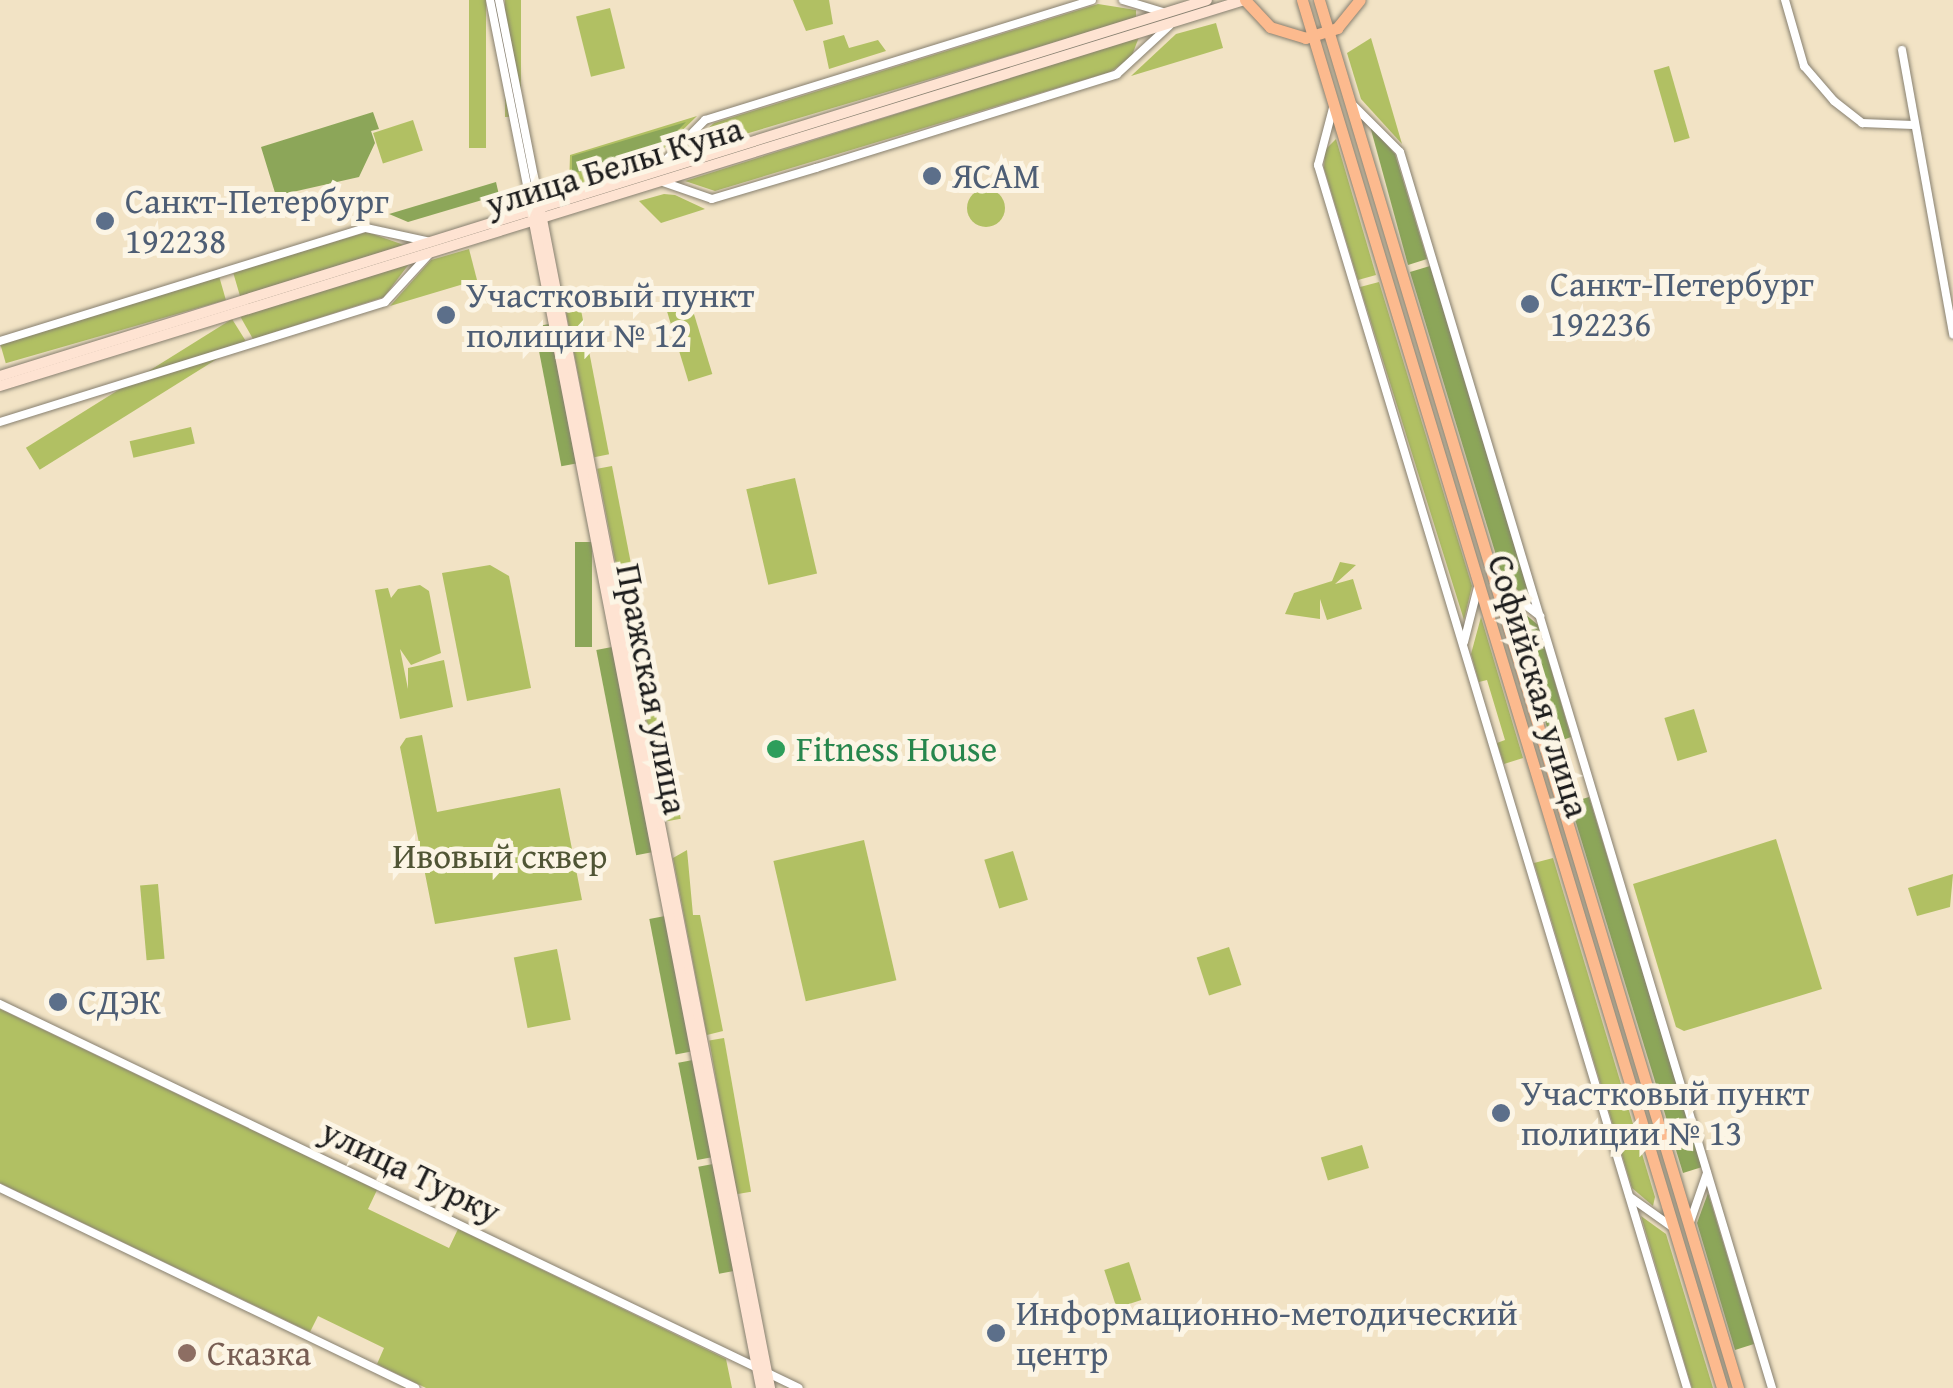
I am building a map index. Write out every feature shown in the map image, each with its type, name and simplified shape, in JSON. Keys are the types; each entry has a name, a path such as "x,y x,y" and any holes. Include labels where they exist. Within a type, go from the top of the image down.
{"main road":[{"path":"1245,0 1270,27 1314,38 1329,33 1360,0"},
{"name":"Софийская улица","path":"1302,0 1722,1388"},
{"name":"Софийская улица","path":"1319,0 1738,1388"},
{"path":"1456,506 1470,502"},
{"path":"1698,1311 1713,1306"}],"street":[{"name":"Пражская улица","path":"490,0 537,215"},
{"name":"Пражская улица","path":"499,0 537,215 762,1370 770,1388"},
{"path":"1092,0 706,120 656,177 712,199 1117,74 1170,18 1123,0"},
{"name":"улица Белы Куна","path":"1170,18 1206,0"},
{"name":"улица Белы Куна","path":"0,376 430,248 1170,18 1245,0"},
{"path":"1785,0 1804,66 1822,80 1834,101 1862,123 1914,126"},
{"path":"1902,50 1953,334"},
{"path":"1350,102 1400,152 1772,1388"},
{"path":"1334,104 1318,165 1687,1388"},
{"path":"0,341 366,228 430,248 384,302 0,422"},
{"name":"улица Белы Куна","path":"0,386 430,248"},
{"path":"1494,581 1540,616"},
{"path":"1463,645 1479,583"},
{"name":"улица Турку","path":"0,1004 798,1388"},
{"path":"1688,1225 1708,1172"},
{"path":"0,1188 415,1388"},
{"path":"1630,1197 1672,1226"},
{"name":"Пражская улица","path":"761,1388 762,1370"}],"green space":[{"path":"469,0 486,0 486,148 469,148"},
{"path":"505,0 521,0 521,117 505,117"},
{"path":"793,0 829,0 833,24 806,31"},
{"path":"1098,4 1136,10 1136,18 678,154 714,123"},
{"path":"610,8 625,68 591,77 576,16"},
{"path":"1216,23 1223,48 1131,76 1176,34"},
{"path":"844,35 849,48 878,40 886,51 829,69 823,41"},
{"path":"1139,37 1131,58 1110,72 715,191 685,181"},
{"path":"1371,38 1402,144 1361,99 1347,53"},
{"path":"1669,66 1690,138 1674,143 1654,70"},
{"path":"373,112 379,129 371,131 375,143 359,177 288,193 287,199 276,196 261,147"},
{"path":"697,116 645,167 569,189 570,155"},
{"path":"413,120 423,150 383,163 373,133"},
{"path":"686,122 656,153 609,171 572,172 572,156"},
{"path":"1370,126 1395,154 1427,259 1408,265"},
{"path":"1336,139 1376,275 1358,280 1324,168 1325,150"},
{"path":"496,182 499,195 408,222 389,214"},
{"path":"986,189 999,195 1005,208 999,221 986,227 973,221 967,208 973,195"},
{"path":"664,194 705,209 661,223 639,201"},
{"path":"367,232 404,245 240,296 233,272"},
{"path":"469,249 477,280 390,306 431,260"},
{"path":"409,264 384,297 253,339 240,316"},
{"path":"1430,266 1528,600 1502,575 1410,272"},
{"path":"219,276 226,300 6,363 0,339"},
{"path":"1379,282 1472,586 1464,620 1360,287"},
{"path":"686,288 712,374 688,381 662,295"},
{"path":"581,310 609,454 594,457 566,313"},
{"path":"232,319 246,341 40,470 26,448"},
{"path":"549,324 576,463 561,466 534,327"},
{"path":"191,427 195,444 133,458 130,441"},
{"path":"612,466 644,631 629,634 597,469"},
{"path":"795,478 817,573 768,585 746,489"},
{"path":"575,542 592,542 592,647 575,647"},
{"path":"1340,562 1356,565 1335,584 1353,579 1362,609 1327,620 1320,599 1320,619 1285,614 1294,593 1332,581"},
{"path":"490,565 509,576 531,688 467,701 442,573"},
{"path":"420,585 429,591 441,653 411,665 400,649 408,689 408,668 444,660 453,707 400,719 375,590 388,588 391,598 398,589"},
{"path":"1509,600 1538,625 1571,737 1552,744"},
{"path":"1481,617 1523,758 1504,764 1497,743 1505,740 1487,680 1479,682 1471,654"},
{"path":"646,640 681,819 666,822 631,643"},
{"path":"612,647 652,852 636,855 596,650"},
{"path":"1694,709 1707,752 1678,761 1664,718"},
{"name":"Ивовый сквер","path":"422,735 437,812 560,788 582,900 435,924 400,747 406,738"},
{"path":"1589,797 1702,1167 1683,1173 1570,803"},
{"path":"1776,839 1822,989 1684,1031 1676,1027 1633,884"},
{"path":"864,840 896,980 806,1001 773,861"},
{"path":"687,850 693,915 700,915 723,1031 707,1035 673,858"},
{"path":"1013,851 1028,900 999,909 984,860"},
{"path":"1553,858 1655,1197 1653,1206 1632,1188 1534,863"},
{"path":"1953,874 1950,907 1917,916 1908,888"},
{"path":"158,884 165,959 147,960 140,886"},
{"path":"665,916 691,1051 676,1055 649,919"},
{"path":"1229,947 1241,985 1209,996 1197,958"},
{"path":"557,949 571,1020 528,1028 514,957"},
{"path":"0,1009 377,1190 368,1209 449,1248 458,1229 726,1359 732,1388 426,1388 377,1364 384,1348 318,1316 310,1332 0,1183"},
{"path":"724,1038 751,1192 736,1194 709,1041"},
{"path":"693,1060 712,1157 697,1160 678,1063"},
{"path":"1362,1145 1369,1168 1328,1181 1321,1158"},
{"path":"713,1164 734,1271 719,1274 698,1167"},
{"path":"1708,1193 1754,1344 1735,1350 1697,1223"},
{"path":"1641,1216 1666,1234 1713,1388 1692,1388"},
{"path":"1129,1262 1141,1300 1117,1308 1104,1270"}],"place":[{"name":"ЯСАМ","path":"932,176"},
{"name":"Санкт-Петербург 192238","path":"105,221"},
{"name":"Санкт-Петербург 192236","path":"1530,304"},
{"name":"Участковый пункт полиции № 12","path":"446,315"},
{"name":"Fitness House","path":"776,749"},
{"name":"СДЭК","path":"58,1002"},
{"name":"Участковый пункт полиции № 13","path":"1501,1113"},
{"name":"Информационно-методический центр","path":"996,1333"},
{"name":"Сказка","path":"187,1353"}]}
